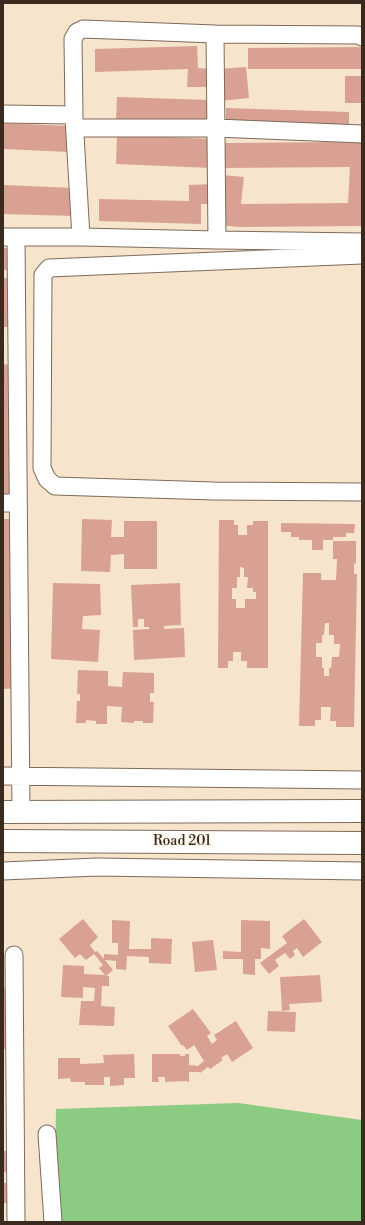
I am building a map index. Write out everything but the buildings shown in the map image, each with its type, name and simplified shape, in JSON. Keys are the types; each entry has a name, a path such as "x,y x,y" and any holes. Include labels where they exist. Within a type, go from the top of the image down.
{"main road":[{"path":"12,812 362,811"},
{"name":"Road 201","path":"3,841 362,842"}],"street":[{"path":"81,237 75,121 73,39 77,32 83,29 215,34 358,35 362,37"},
{"path":"215,34 217,240"},
{"path":"3,114 75,121 362,134"},
{"path":"12,812 21,776 10,503 9,237 362,242"},
{"path":"362,256 49,268 43,275 42,460 42,468 47,479 55,486 214,491 362,492"},
{"path":"3,776 362,780"},
{"path":"3,871 97,867 362,871"},
{"path":"14,955 16,1222"},
{"path":"47,1134 53,1222"}],"green space":[{"path":"238,1103 362,1120 362,1222 54,1222 56,1109"}]}
